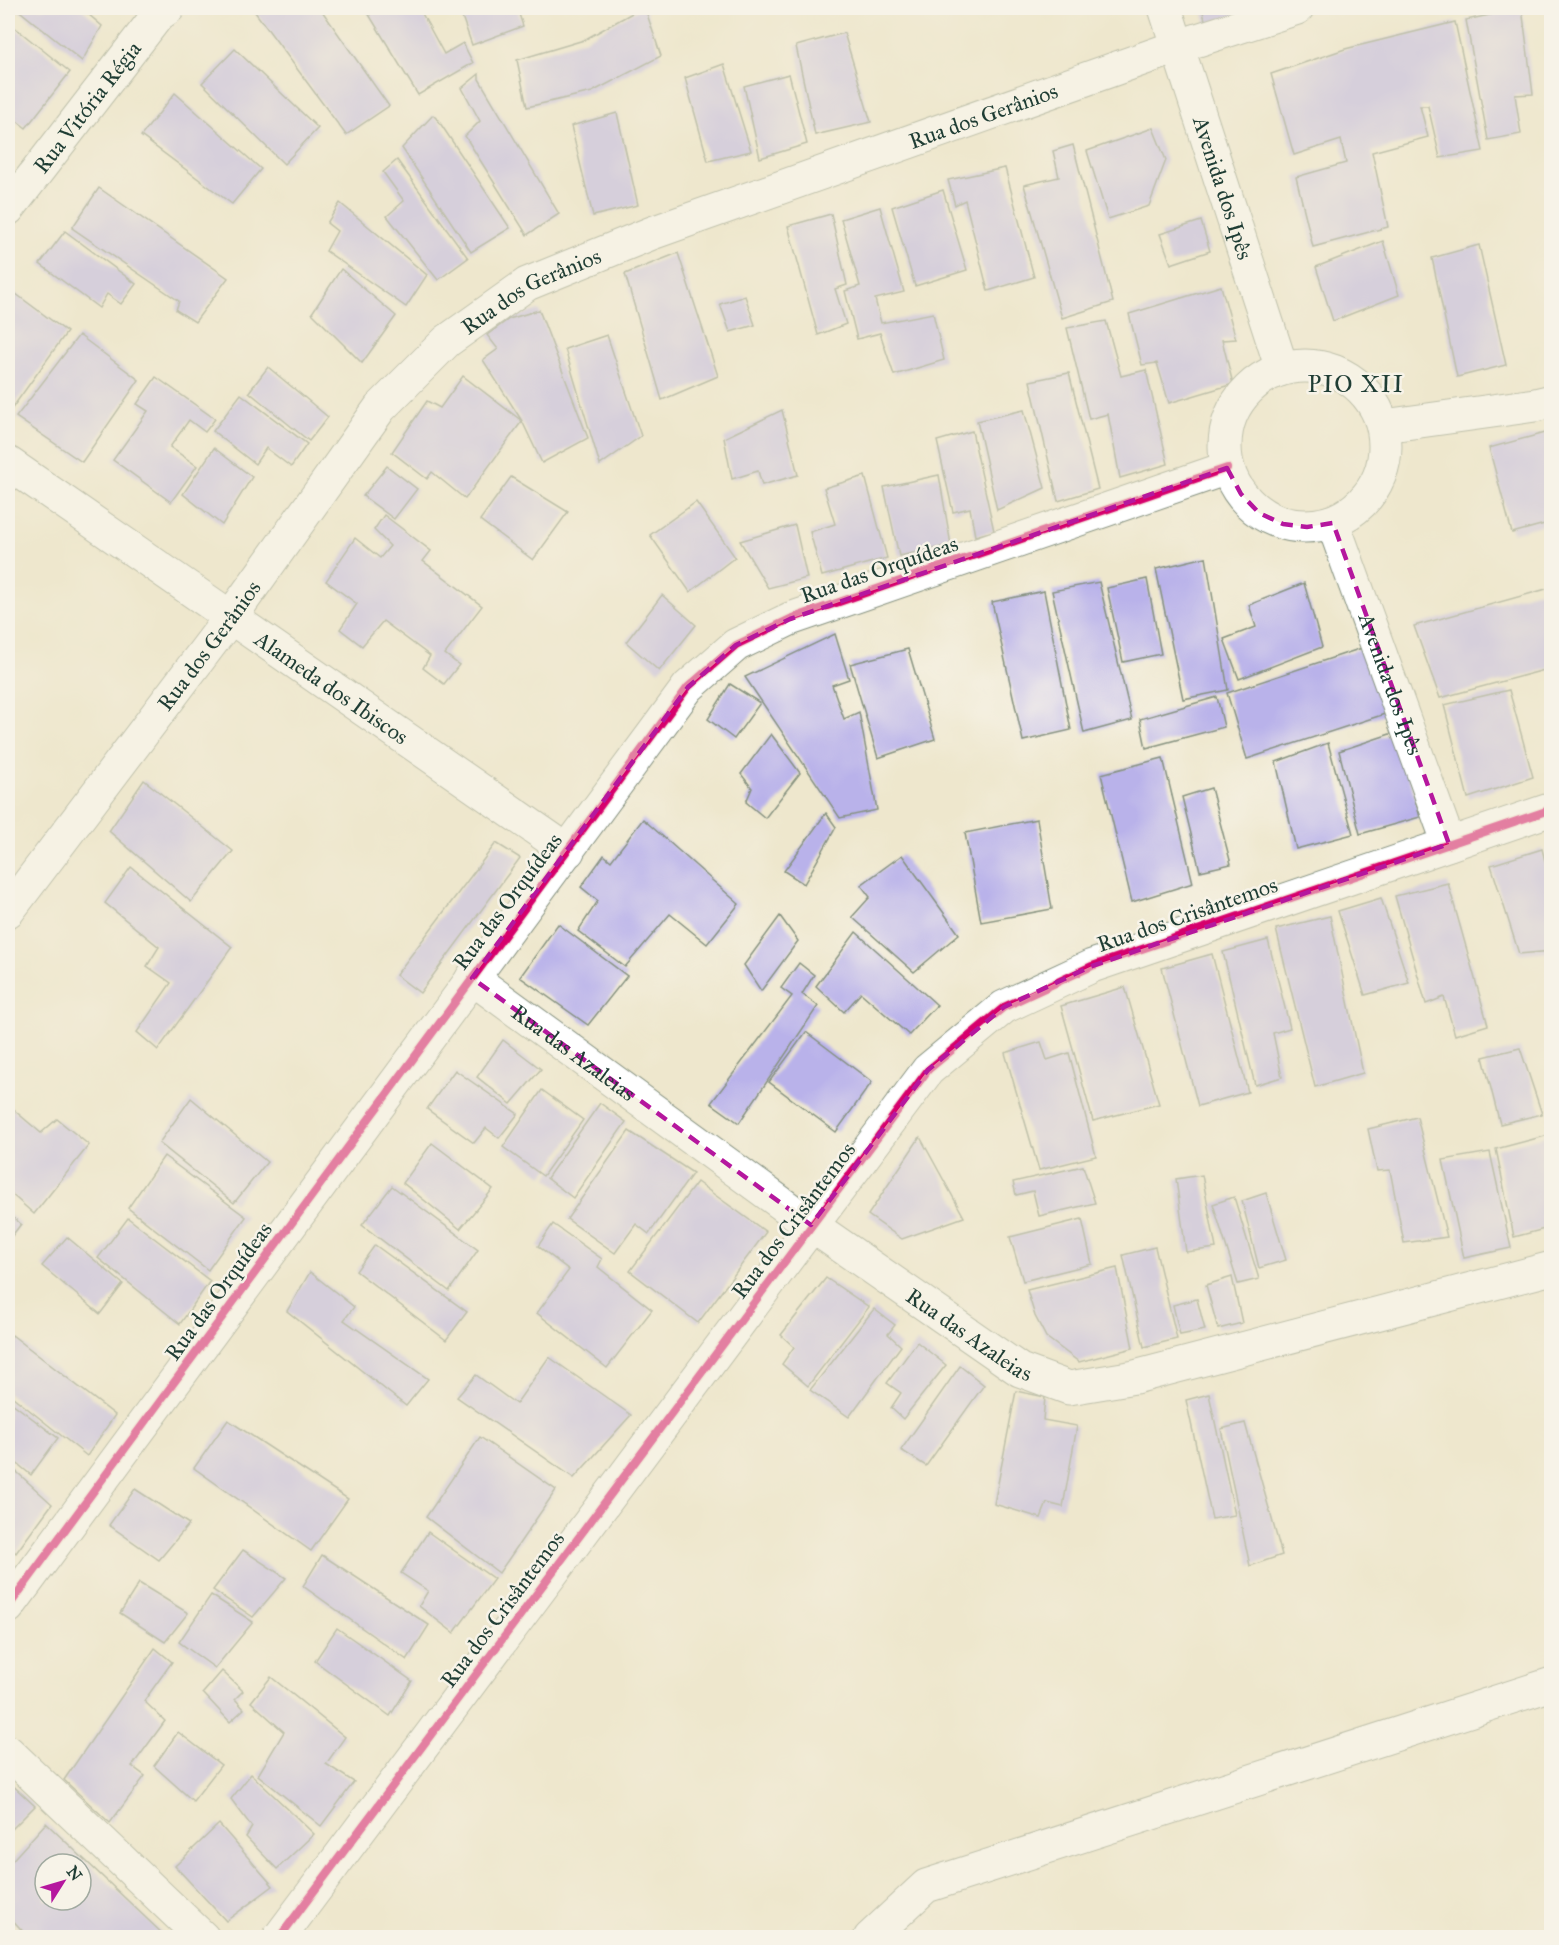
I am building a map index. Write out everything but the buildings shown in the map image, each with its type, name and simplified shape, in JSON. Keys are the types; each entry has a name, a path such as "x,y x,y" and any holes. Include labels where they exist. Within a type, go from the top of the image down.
{"street":[{"name":"Rua Vitória Régia","path":"8,209 158,15 168,8"},
{"name":"Avenida dos Ipês","path":"1165,8 1282,369"},
{"name":"Rua dos Gerânios","path":"8,911 230,618 380,408 447,342 527,284 652,232 1179,46 1297,8"},
{"path":"1308,365 1333,370 1356,383 1373,402 1384,426 1386,450 1382,474 1371,495 1354,512 1333,523 1307,527 1282,524 1259,513 1240,494 1227,468 1225,446 1229,421 1241,398 1259,380 1282,369 1308,365"},
{"path":"1384,426 1551,401"},
{"name":"Alameda dos Ibiscos","path":"8,463 568,851"},
{"name":"Rua das Orquídeas","path":"8,1607 688,687 736,645 790,619 1227,468"},
{"name":"Avenida dos Ipês","path":"1333,523 1449,844"},
{"name":"Rua dos Crisântemos","path":"279,1938 928,1070 1004,1007 1092,966 1551,809"},
{"name":"Rua das Azaleias","path":"472,978 811,1225 1020,1370 1069,1388 1135,1377 1551,1268"},
{"path":"870,1938 926,1886 1551,1684"},
{"path":"8,1752 203,1938"}],"highlighted area":[{"path":"1227,468 1241,494 1259,513 1283,524 1307,527 1333,523 1449,844 1092,966 1004,1007 928,1070 811,1225 472,978 688,687 736,645 790,619"}],"cycle path":[{"path":"8,1607 688,687 736,645 790,619 1227,468"},
{"path":"279,1938 928,1070 1004,1007 1092,966 1552,809"}],"district":[{"name":"PIO XII","path":"1356,384"}]}
